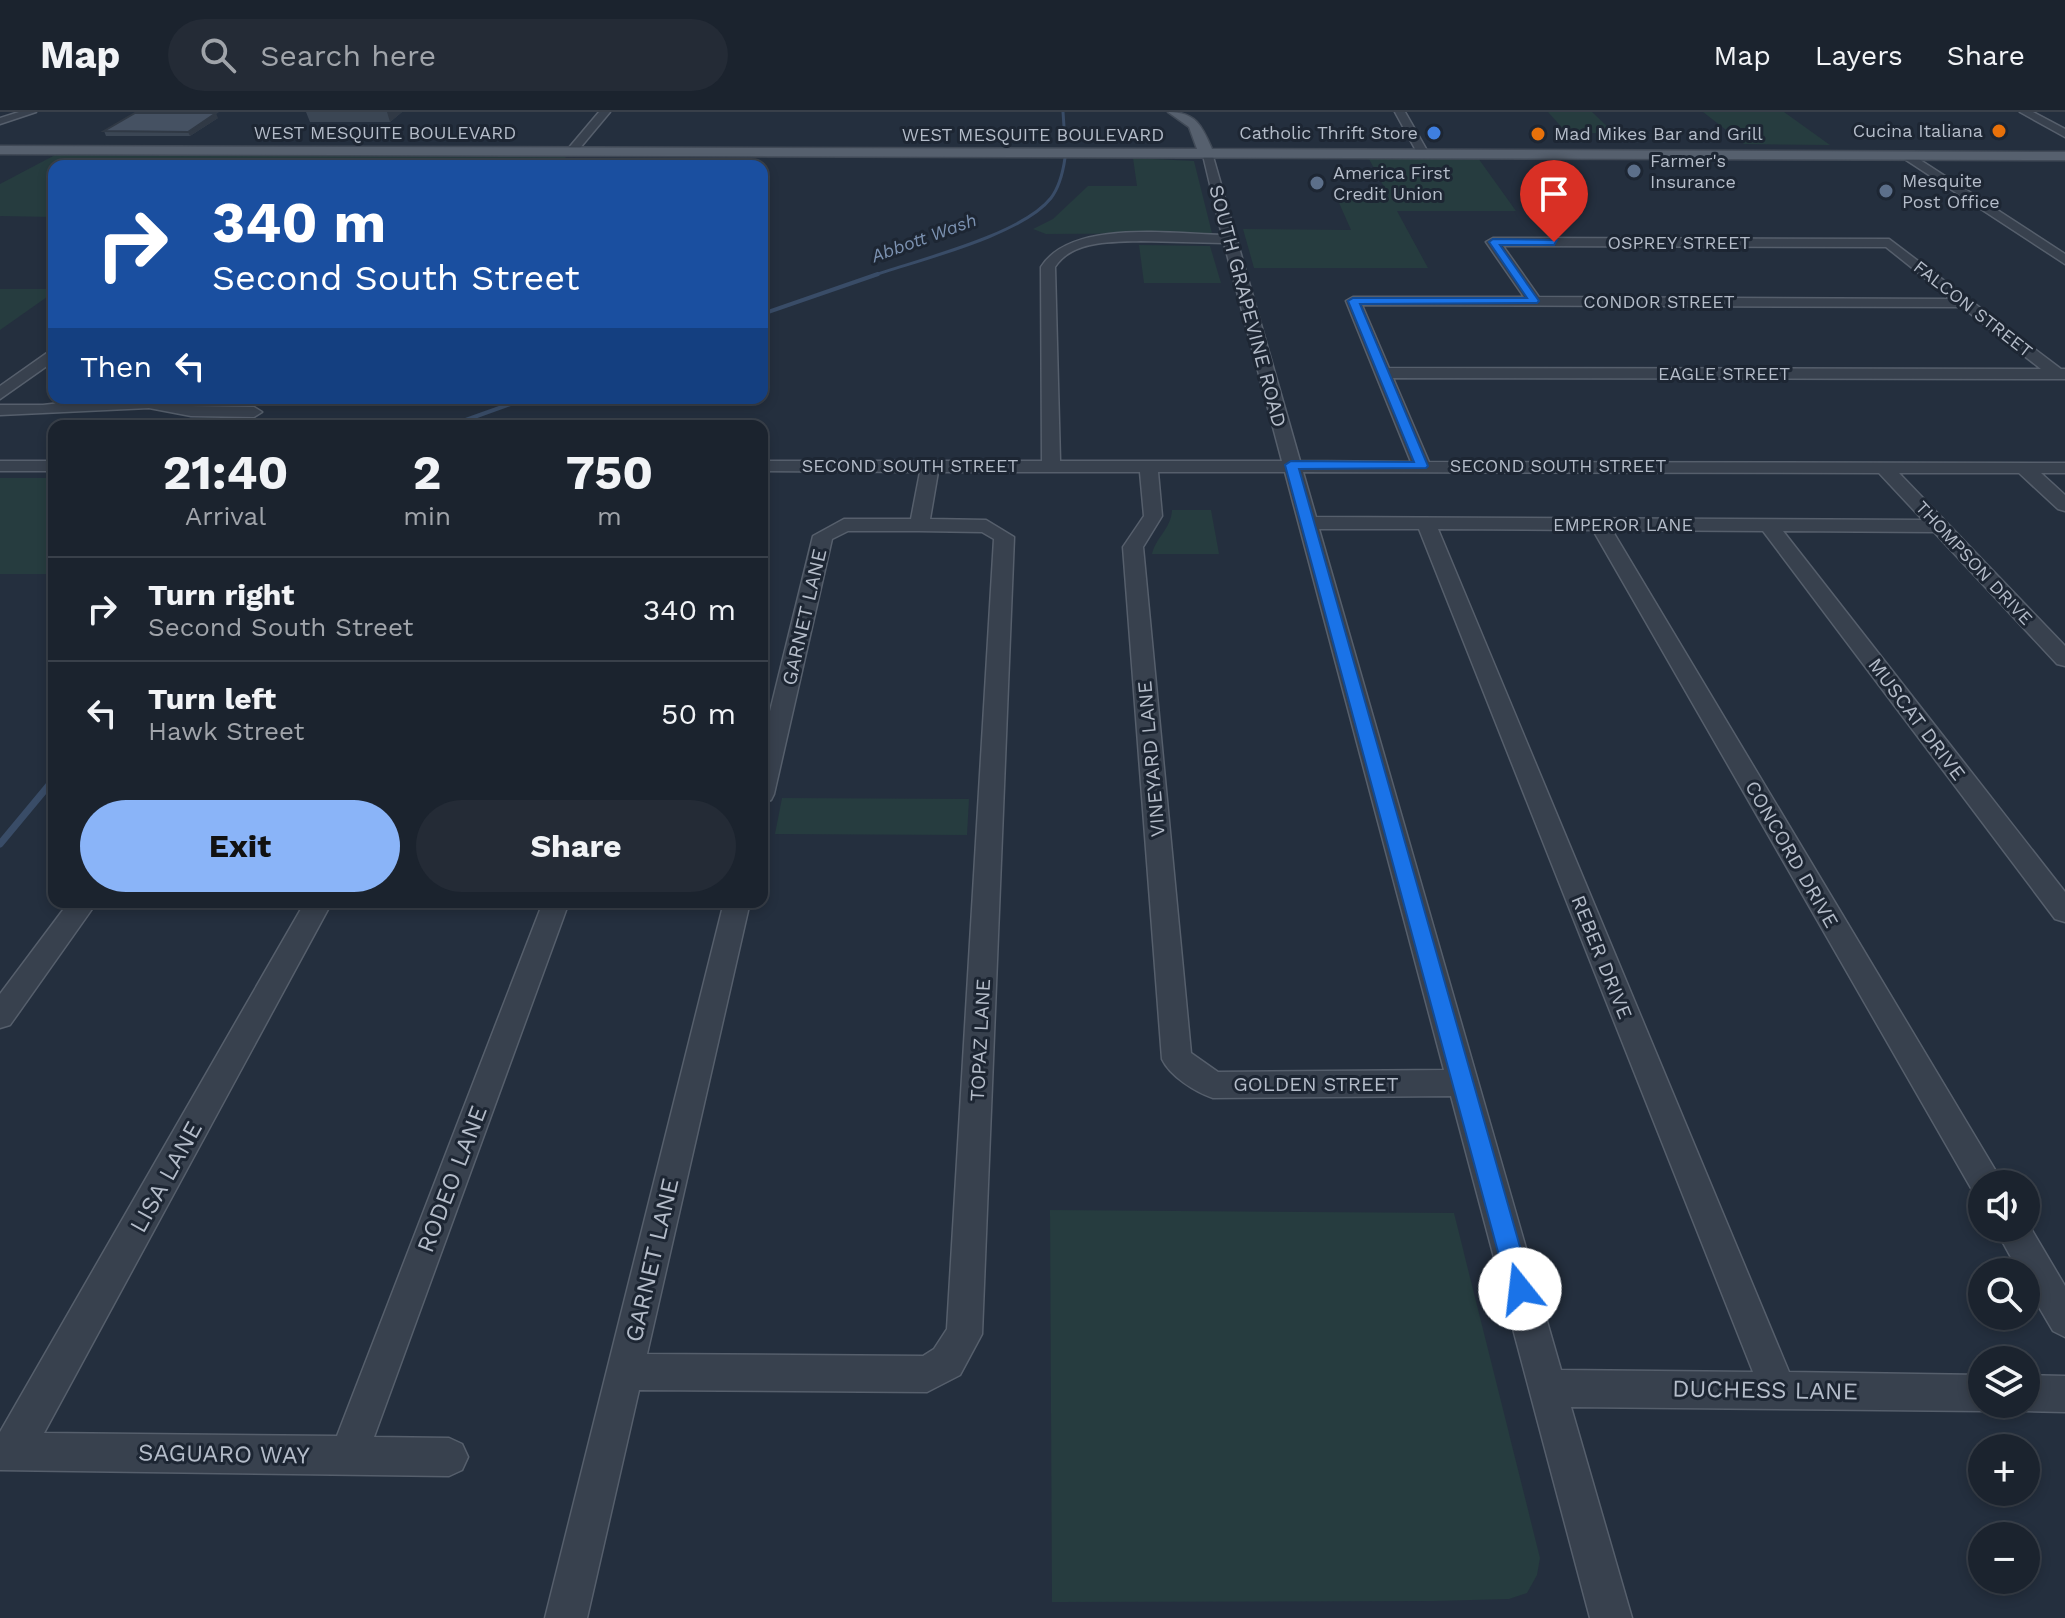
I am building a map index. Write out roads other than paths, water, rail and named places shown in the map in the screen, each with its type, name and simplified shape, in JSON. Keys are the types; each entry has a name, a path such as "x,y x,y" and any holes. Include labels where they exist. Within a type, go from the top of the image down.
{"main road":[{"path":"1175,112 1195,125 1205,150"},
{"name":"WEST MESQUITE BOULEVARD","path":"0,147 2065,153"}],"street":[{"path":"0,121 31,112"},
{"path":"573,149 605,112"},
{"path":"1400,112 1421,151"},
{"path":"2025,112 2065,134"},
{"name":"SOUTH GRAPEVINE ROAD","path":"1205,150 1611,1618"},
{"path":"1902,153 2065,260"},
{"path":"1051,465 1048,267 1060,252 1084,243 1115,238 1229,239"},
{"name":"OSPREY STREET","path":"1534,301 1493,242 1889,243"},
{"name":"FALCON STREET","path":"1889,243 2061,374"},
{"path":"2039,244 2065,244"},
{"name":"CONDOR STREET","path":"1383,373 1353,301 1966,303"},
{"path":"0,394 48,358"},
{"path":"1383,373 1422,466"},
{"name":"EAGLE STREET","path":"1383,373 2061,374"},
{"path":"0,410 43,410 94,404"},
{"path":"154,404 191,411 254,412"},
{"path":"247,420 261,404"},
{"name":"VINEYARD LANE","path":"1148,465 1153,516 1133,547 1177,1059"},
{"path":"0,466 48,466"},
{"path":"919,525 930,466"},
{"name":"SECOND SOUTH STREET","path":"768,467 2065,468"},
{"name":"THOMPSON DRIVE","path":"1883,467 2065,659"},
{"path":"2024,468 2065,505"},
{"name":"EMPEROR LANE","path":"1308,523 1939,526"},
{"name":"REBER DRIVE","path":"1426,523 1778,1390"},
{"name":"CONCORD DRIVE","path":"1599,524 1978,1170"},
{"name":"GARNET LANE","path":"768,769 823,536 844,525 919,525"},
{"name":"TOPAZ LANE","path":"626,1372 927,1374 947,1362 964,1334 1004,537 986,526 919,525"},
{"name":"MUSCAT DRIVE","path":"1768,525 2065,912"},
{"path":"0,1016 80,908"},
{"name":"LISA LANE","path":"7,1451 316,908"},
{"name":"RODEO LANE","path":"348,1456 554,908"},
{"name":"GARNET LANE","path":"566,1618 736,908"},
{"name":"GOLDEN STREET","path":"1177,1059 1213,1085 1463,1083"},
{"path":"2020,1242 2065,1319"},
{"name":"DUCHESS LANE","path":"1548,1388 1968,1393"},
{"path":"2040,1393 2065,1394"},
{"name":"SAGUARO WAY","path":"7,1451 449,1457"}],"waterway":[{"name":"Abbott Wash","path":"1063,112 1065,141"},
{"name":"Abbott Wash","path":"875,275 968,245 1017,224 1051,198 1061,179 1065,158"},
{"name":"Abbott Wash","path":"768,312 875,275"},
{"name":"Abbott Wash","path":"466,420 510,404"},
{"name":"Abbott Wash","path":"0,844 48,786"}],"place":[{"name":"Cucina Italiana","path":"1999,131"},
{"name":"Catholic Thrift Store","path":"1434,133"},
{"name":"Mad Mikes Bar and Grill","path":"1538,134"},
{"name":"Farmer's Insurance","path":"1634,171"},
{"name":"America First Credit Union","path":"1317,183"},
{"name":"Mesquite Post Office","path":"1886,191"}]}
